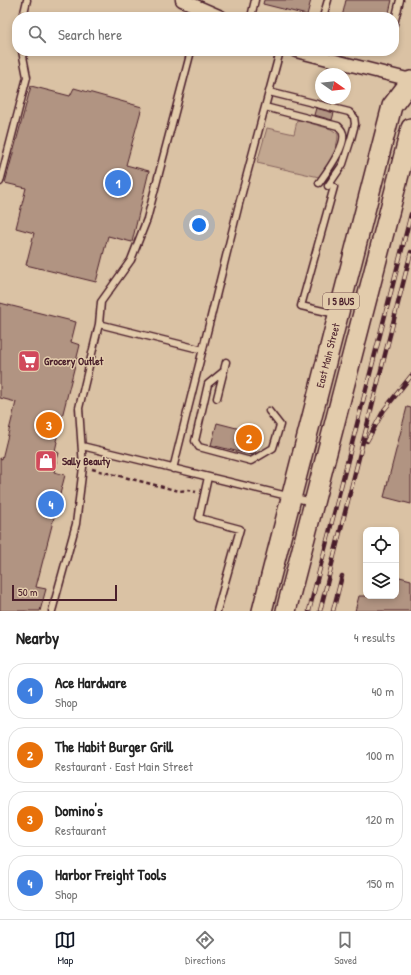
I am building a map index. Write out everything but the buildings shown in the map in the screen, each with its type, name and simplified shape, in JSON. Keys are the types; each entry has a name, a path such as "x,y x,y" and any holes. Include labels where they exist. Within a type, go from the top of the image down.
{"main road":[{"name":"East Main Street","path":"262,611 290,497 392,106 411,81"},
{"name":"I 5 BUS","path":"286,611 410,135"}],"street":[{"path":"182,0 200,12"},
{"path":"321,56 411,81"}],"lane":[{"path":"24,12 27,0"},
{"path":"252,12 255,0"},
{"path":"324,12 328,0"},
{"path":"397,12 400,0"},
{"path":"0,182 27,77 23,56"},
{"path":"52,611 76,524 83,467 80,408 99,324 101,302 131,260 147,220 190,56"},
{"path":"173,469 239,204 279,56"},
{"path":"269,92 349,112 354,117 355,124 343,164 331,186 301,306 338,314"},
{"path":"265,107 338,126 342,130 344,136 339,153 319,183"},
{"path":"99,324 203,350"},
{"path":"217,398 226,362"},
{"path":"224,371 208,384 195,441 199,447 251,461 273,448 280,425 269,411"},
{"path":"82,446 314,503"},
{"path":"208,477 199,518 240,529 217,611"}],"path":[{"path":"83,467 179,491 189,490 204,495"}],"shaded area":[{"path":"299,120 331,129 338,134 338,140 334,151 319,177 257,163 267,128 294,134 297,121"}],"railway":[{"path":"309,611 411,214"},
{"path":"320,611 411,252"},
{"path":"367,441 384,410 411,376"},
{"path":"333,611 342,576"}],"place":[{"name":"Ace Hardware","path":"118,183"},
{"name":"Grocery Outlet","path":"29,361"},
{"name":"Domino's","path":"49,425"},
{"name":"The Habit Burger Grill","path":"249,438"},
{"name":"Sally Beauty","path":"46,461"},
{"name":"Harbor Freight Tools","path":"51,504"}]}
